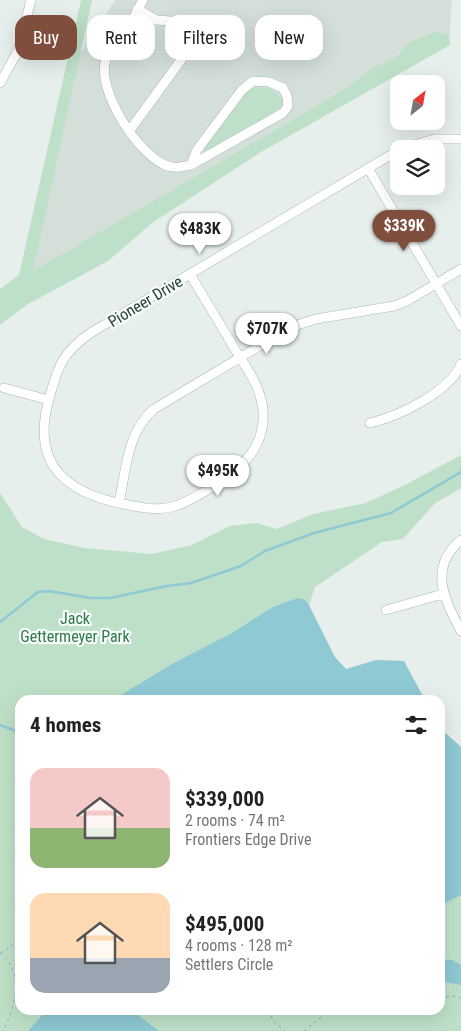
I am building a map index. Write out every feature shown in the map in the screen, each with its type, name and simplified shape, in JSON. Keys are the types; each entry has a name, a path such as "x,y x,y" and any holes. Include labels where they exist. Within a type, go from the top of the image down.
{"street":[{"path":"0,83 18,51 31,0"},
{"path":"143,0 108,55 104,73 110,100 130,130 156,159 165,165 175,168 191,165 283,113 288,106 288,96 283,88 268,82 253,81 242,90 197,150 191,165"},
{"path":"130,130 200,34 200,27 197,22 156,20 138,9"},
{"name":"Pioneer Drive","path":"431,140 461,138"},
{"name":"Pioneer Drive","path":"190,274 256,383 263,411 260,437 249,458 229,477 182,504 156,509 119,503 82,493 62,477 53,465 44,440 44,427 49,400 58,367 78,342 190,274 390,155"},
{"path":"368,168 461,326"},
{"path":"119,503 134,435 145,416 161,404 297,325 316,319 394,306 438,284 461,269"},
{"path":"370,422 395,416 444,386 452,379 461,364"},
{"path":"4,388 49,400"},
{"path":"461,540 449,552 444,563 443,594 461,630"},
{"path":"386,610 443,594"}],"path":[{"path":"15,942 0,953 9,963 15,978"},
{"path":"445,997 453,996 461,998"},
{"path":"3,1031 12,1011 15,997"},
{"path":"270,1015 274,1022 285,1031"},
{"path":"304,1031 324,1015"}],"shaded area":[{"path":"115,0 452,0 449,39 22,291 67,74 87,43 87,60 155,60 155,15 105,15"}],"green space":[{"path":"81,0 92,0 89,15 87,15 87,23 33,271 348,87 374,67 397,57 409,43 436,31 449,36 450,45 397,75 390,75 390,79 261,152 152,223 108,261 28,304 0,325 0,289 19,275 67,60 77,60 77,18"},
{"path":"256,87 271,89 283,99 282,107 206,154 204,148 245,90"},
{"name":"Jack Gettermeyer Park","path":"461,455 461,488 434,504 403,539 382,542 315,587 309,605 305,600 159,695 15,695 15,1015 445,1015 445,971 461,977 461,1031 0,1031 0,493 22,527 44,539 85,548 152,554 192,545 230,526 256,523 277,529 313,514 366,503 407,484"},
{"path":"461,895 461,965 453,960 445,959 445,903"}],"water":[{"path":"298,598 305,600 335,657 346,669 376,660 404,661 422,695 121,695 172,664 232,633 273,607"},
{"path":"445,733 461,747 461,895 445,903"},
{"path":"445,959 453,960 461,965 461,985 445,982"},
{"path":"42,1015 138,1015 159,1031 28,1031"}],"waterway":[{"path":"0,622 38,592 49,591 91,598 110,598 191,583 241,566 265,551 314,533 391,513 461,472"},
{"path":"0,725 15,731"}]}
